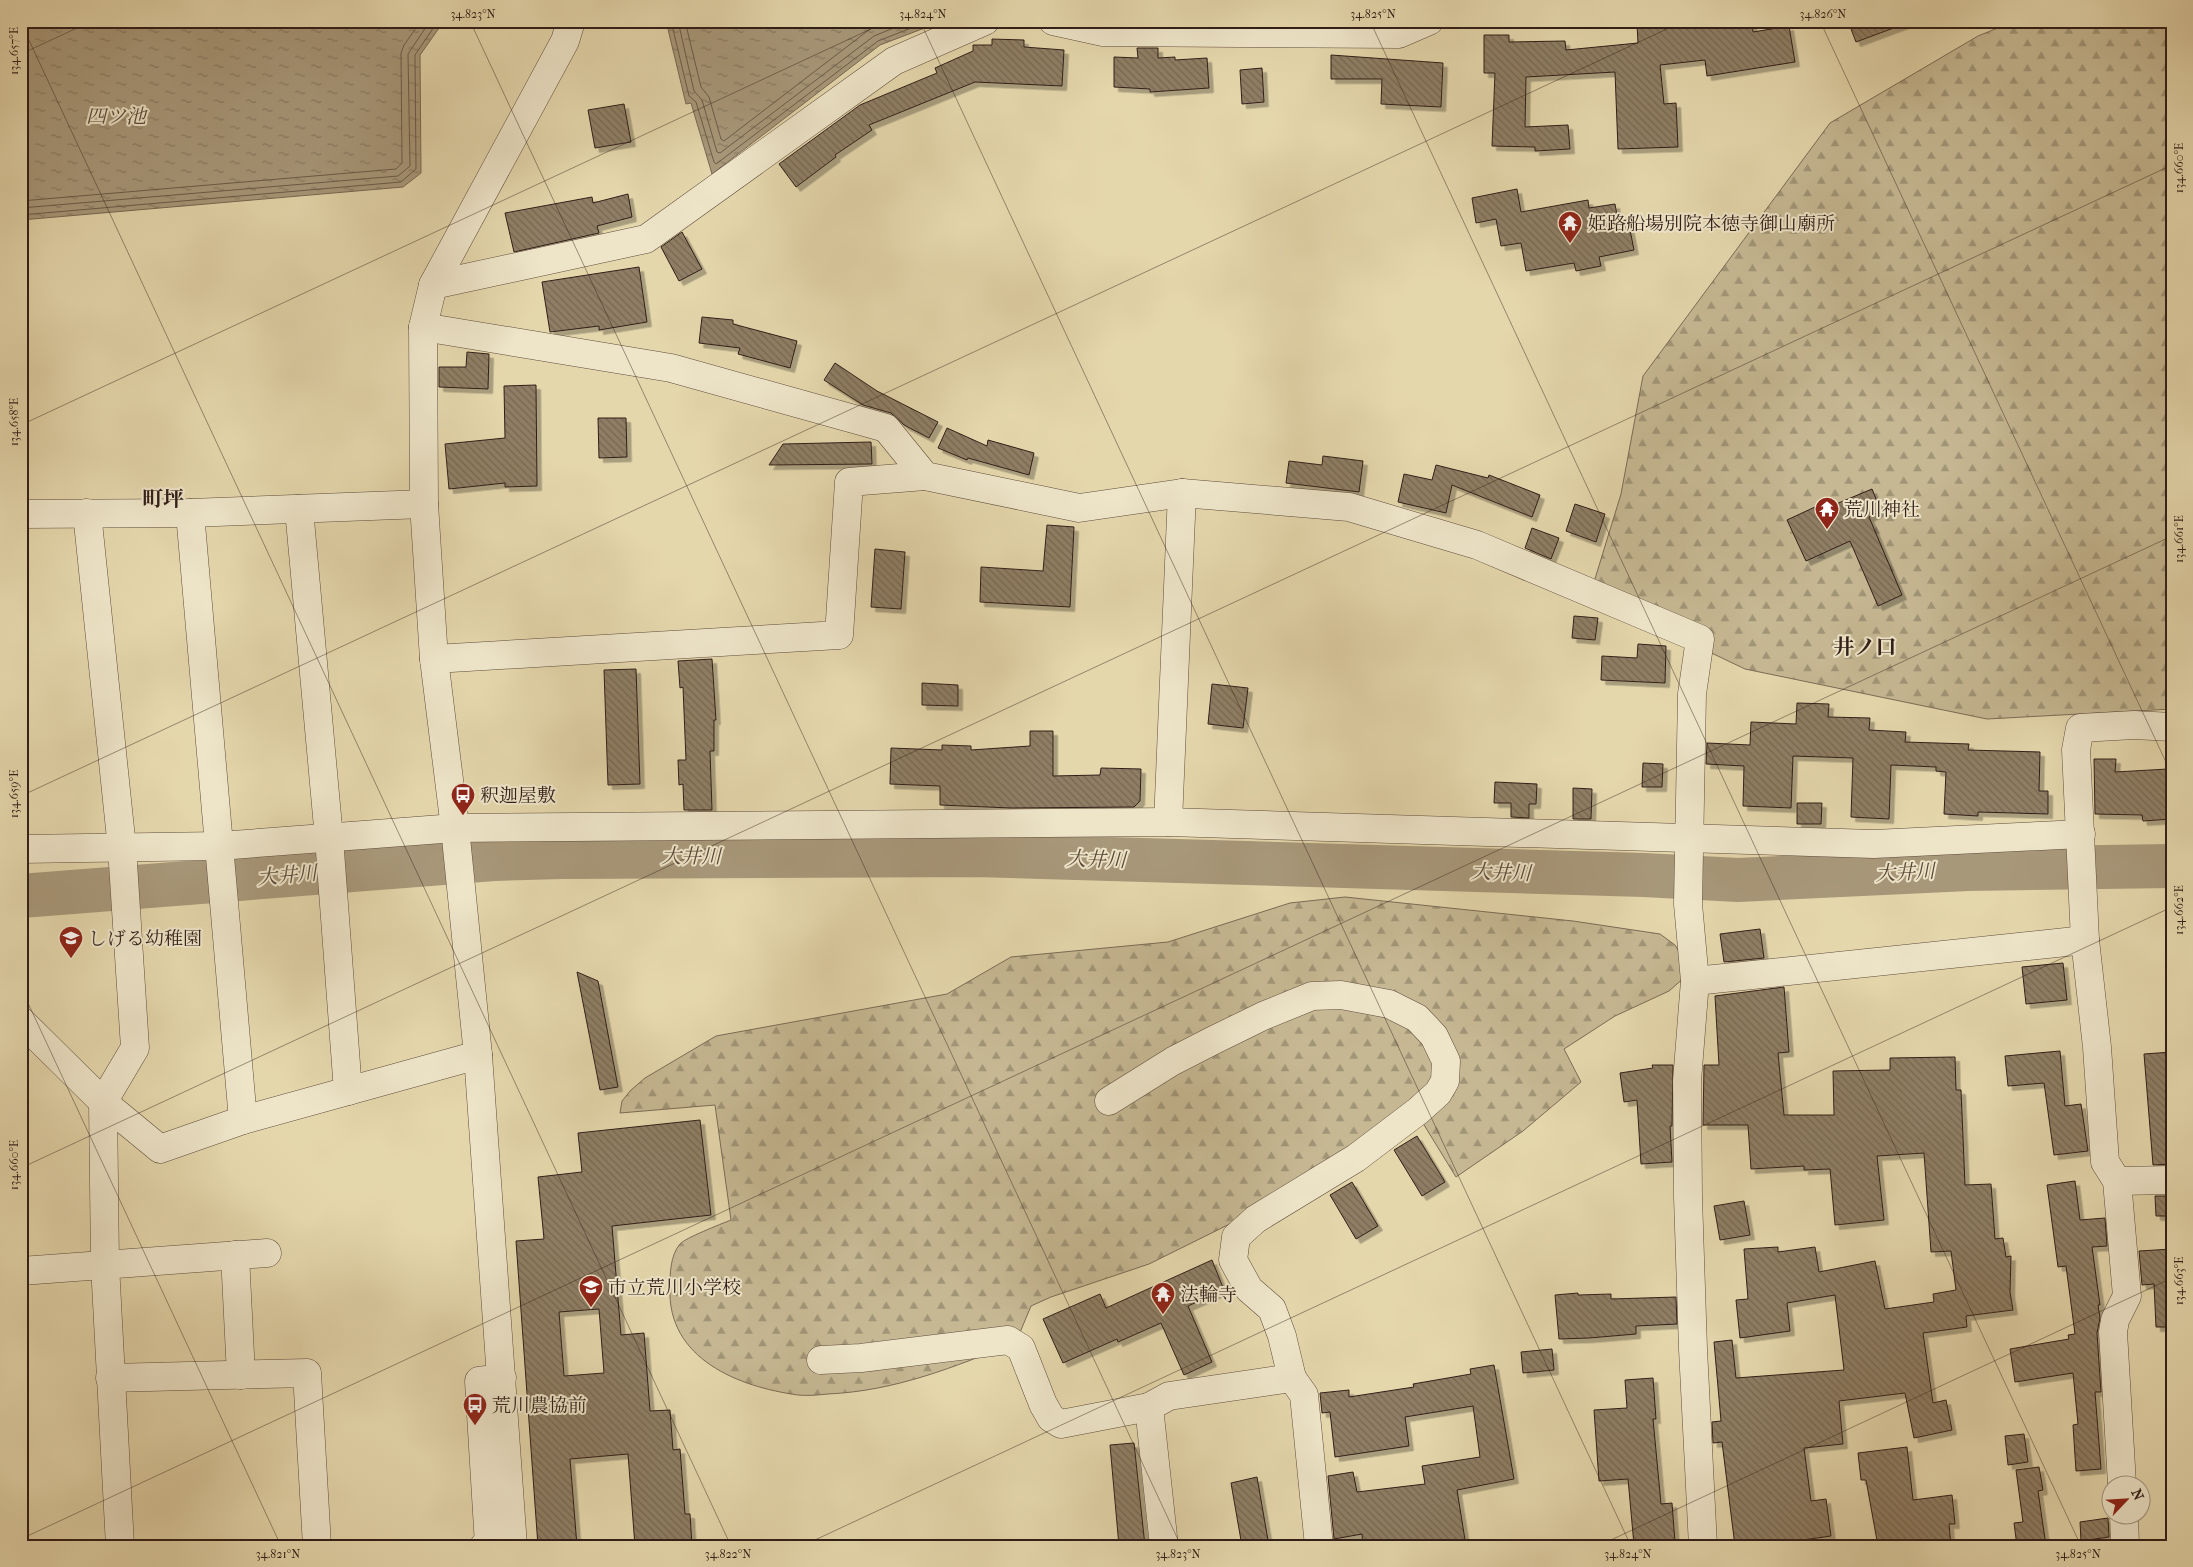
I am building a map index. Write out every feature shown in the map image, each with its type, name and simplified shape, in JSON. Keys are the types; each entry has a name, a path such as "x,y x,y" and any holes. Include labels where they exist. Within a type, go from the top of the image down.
{"street":[{"path":"513,1546 478,1055 455,828 434,659 424,504 423,327 433,285 565,41 571,21"},
{"path":"433,285 646,240 894,61 984,21"},
{"path":"1053,21 1103,32 1399,34 1429,21"},
{"path":"423,327 671,368 886,428 925,476"},
{"path":"434,659 839,635 849,482 925,476 1080,508 1182,493 1349,507 1477,545 1700,640 1692,694 1688,904 1695,981 1687,1081 1688,1196 1703,1546"},
{"path":"1168,822 1182,493"},
{"path":"21,514 190,513 424,504"},
{"path":"299,509 330,838 333,904 348,1091"},
{"path":"190,513 243,1120"},
{"path":"87,514 122,848 135,1048 103,1102 104,1265 120,1546"},
{"path":"2121,1474 2113,1332 2114,1320 2127,1296 2116,1181 2106,1162 2097,1047 2085,940 2076,750 2080,728 2134,725 2172,727"},
{"path":"21,850 219,846 455,828 1168,822 1874,844 2081,834"},
{"path":"1695,981 2085,940"},
{"path":"1109,1101 1173,1061 1263,1016 1312,996 1341,995 1389,1004 1417,1018 1434,1036 1446,1061 1445,1080 1438,1093 1418,1112 1356,1158 1256,1220 1236,1237 1234,1260 1249,1289 1272,1309 1282,1336 1292,1378 1304,1395 1319,1546"},
{"path":"21,1021 103,1102 160,1149 243,1120 478,1055"},
{"path":"2116,1181 2172,1180"},
{"path":"21,1271 267,1253"},
{"path":"235,1256 241,1374"},
{"path":"821,1360 861,1358 1008,1340 1021,1348 1051,1418 1061,1424 1149,1407 1169,1396 1292,1378"},
{"path":"110,1378 307,1373 317,1546"},
{"path":"484,1546 489,1545 479,1381 502,1378"},
{"path":"1149,1407 1164,1546"},
{"path":"2125,1524 2126,1546"}],"green space":[{"path":"2015,21 2172,21 2172,709 1987,719 1745,669 1590,595 1621,494 1643,376 1830,123 1978,36"},
{"path":"1345,897 1573,921 1660,934 1675,945 1684,960 1686,976 1669,991 1615,1016 1564,1049 1581,1082 1523,1131 1456,1177 1413,1107 1268,1205 1149,1264 1051,1297 1031,1306 1016,1342 947,1369 877,1388 853,1392 798,1395 753,1385 731,1376 711,1365 694,1351 680,1334 672,1313 670,1288 671,1265 674,1254 683,1241 731,1220 715,1105 620,1113 622,1101 645,1078 716,1036 947,994 1011,957 1168,942 1290,903"}],"water":[{"name":"四ツ池","path":"21,21 444,21 420,55 421,173 403,187 21,220"},
{"path":"666,21 943,21 880,45 712,174 691,103 686,104"}],"building":[{"path":"1732,21 1752,21 1753,32 1789,26 1795,62 1707,76 1705,60 1660,65 1664,104 1676,103 1678,147 1618,149 1615,72 1526,77 1525,127 1568,125 1570,149 1535,151 1535,147 1492,146 1495,73 1484,73 1484,35 1509,35 1509,42 1565,41 1566,50 1638,43 1637,24 1657,22 1657,27 1694,23 1694,26"},
{"path":"1848,21 1907,21 1907,23 1856,42"},
{"path":"992,39 1024,40 1024,47 1064,50 1062,86 975,82 869,125 872,130 835,155 836,157 796,187 779,164 860,105 937,73 935,68 973,51 973,45 992,45"},
{"path":"1137,48 1158,48 1158,58 1175,57 1175,60 1207,58 1209,88 1150,92 1150,89 1114,87 1114,57 1138,58"},
{"path":"1331,55 1443,63 1441,107 1381,104 1382,79 1331,79"},
{"path":"1262,68 1264,102 1242,104 1240,70"},
{"path":"624,104 631,142 595,148 588,110"},
{"path":"1517,189 1521,212 1588,200 1589,208 1615,204 1618,221 1628,220 1634,250 1599,257 1601,266 1576,271 1574,263 1526,271 1521,243 1501,246 1496,219 1476,223 1472,198"},
{"path":"628,194 632,217 597,226 599,233 514,252 505,213 592,197 593,203"},
{"path":"682,232 702,269 679,281 661,247"},
{"path":"639,267 647,322 599,330 599,326 550,332 542,282"},
{"path":"702,317 733,320 733,324 797,341 790,368 738,354 740,348 699,343"},
{"path":"467,352 489,354 488,389 439,387 439,367 466,367"},
{"path":"835,363 877,391 938,422 929,438 904,425 891,413 863,405 824,380"},
{"path":"536,385 537,486 505,487 505,483 449,489 445,444 505,438 504,386"},
{"path":"598,418 626,418 627,457 599,458"},
{"path":"947,428 987,446 988,440 1034,453 1029,475 968,458 967,460 938,448"},
{"path":"871,442 872,464 769,465 783,444"},
{"path":"1323,456 1363,461 1359,492 1286,483 1289,461 1322,465"},
{"path":"1436,465 1488,478 1489,475 1540,495 1532,517 1452,485 1446,513 1398,502 1404,474 1432,480"},
{"path":"1872,489 1881,511 1869,517 1902,595 1878,606 1850,541 1806,561 1787,520 1815,507 1817,512"},
{"path":"1575,504 1605,514 1596,542 1566,531"},
{"path":"1047,525 1074,527 1070,607 980,602 981,567 1043,571"},
{"path":"1532,528 1559,538 1551,559 1525,548"},
{"path":"875,549 905,552 901,609 871,607"},
{"path":"1574,616 1598,618 1595,640 1572,638"},
{"path":"1638,644 1666,646 1665,683 1601,680 1602,656 1637,658"},
{"path":"712,659 716,720 714,720 714,751 710,751 712,810 684,810 683,784 679,785 678,760 686,760 683,687 680,688 678,661"},
{"path":"636,669 640,784 608,785 604,670"},
{"path":"922,683 958,685 958,706 922,705"},
{"path":"1212,684 1248,688 1243,728 1208,724"},
{"path":"1797,703 1829,704 1828,717 1870,718 1869,730 1906,732 1905,742 1969,744 1968,750 2040,752 2039,791 2048,791 2048,814 1978,812 1978,816 1944,814 1946,772 1936,771 1936,767 1891,765 1889,819 1851,817 1853,758 1793,756 1791,808 1743,806 1744,766 1706,764 1707,743 1750,745 1751,722 1796,724"},
{"path":"1030,731 1053,731 1053,776 1100,775 1101,768 1141,769 1140,801 1134,807 1011,808 940,805 940,786 890,784 891,748 942,750 942,745 971,746 971,750 1030,746"},
{"path":"2094,759 2116,759 2115,772 2168,769 2172,819 2143,821 2142,815 2095,814"},
{"path":"1643,763 1663,764 1662,787 1642,787"},
{"path":"1495,782 1537,784 1536,804 1529,804 1529,818 1511,817 1511,803 1494,803"},
{"path":"1573,788 1592,789 1591,819 1573,819"},
{"path":"1797,803 1822,803 1821,824 1797,824"},
{"path":"1760,929 1764,958 1724,962 1720,934"},
{"path":"2063,963 2067,1000 2026,1004 2022,967"},
{"path":"577,972 598,981 618,1087 600,1090"},
{"path":"1784,987 1789,1052 1778,1053 1784,1115 1834,1115 1833,1071 1890,1070 1890,1058 1955,1057 1956,1090 1961,1090 1965,1185 1991,1184 1995,1239 2003,1238 2006,1257 2011,1256 2010,1292 2013,1310 1966,1316 1967,1327 1923,1333 1933,1403 1946,1400 1952,1430 1914,1438 1905,1393 1839,1401 1843,1444 1804,1448 1811,1501 1826,1499 1831,1536 1761,1546 1735,1546 1722,1442 1713,1443 1712,1422 1721,1421 1714,1342 1732,1340 1736,1378 1844,1370 1835,1295 1787,1303 1790,1331 1740,1338 1736,1300 1748,1299 1744,1249 1778,1247 1778,1252 1815,1247 1819,1272 1875,1261 1885,1309 1934,1302 1933,1294 1956,1290 1951,1251 1931,1252 1924,1153 1877,1156 1884,1220 1835,1225 1830,1169 1804,1170 1804,1166 1751,1169 1748,1125 1703,1125 1704,1065 1719,1065 1715,996"},
{"path":"2060,1051 2065,1106 2081,1104 2088,1151 2054,1155 2044,1083 2008,1086 2005,1056"},
{"path":"2172,1052 2172,1164 2153,1165 2144,1054"},
{"path":"1652,1065 1673,1065 1672,1126 1670,1126 1672,1162 1641,1164 1637,1100 1624,1102 1620,1073 1653,1068"},
{"path":"700,1120 711,1215 612,1226 621,1335 644,1333 650,1411 670,1410 673,1450 680,1449 685,1514 690,1514 692,1546 635,1546 628,1454 570,1459 577,1546 538,1546 516,1241 544,1239 538,1177 582,1172 578,1133","holes":["599,1309 604,1373 564,1376 559,1312"]},
{"path":"1417,1136 1445,1182 1422,1196 1394,1150"},
{"path":"2075,1181 2080,1220 2105,1218 2107,1246 2092,1247 2100,1305 2098,1305 2100,1318 2097,1333 2101,1392 2095,1392 2101,1469 2076,1471 2073,1425 2078,1424 2073,1373 2015,1382 2010,1349 2069,1339 2068,1335 2075,1334 2066,1266 2058,1267 2047,1185"},
{"path":"1352,1182 1378,1226 1356,1239 1330,1195"},
{"path":"2155,1196 2172,1196 2172,1216 2156,1216"},
{"path":"1744,1201 1750,1235 1720,1240 1714,1206"},
{"path":"2172,1249 2172,1327 2156,1327 2154,1284 2142,1285 2139,1251"},
{"name":"法輪寺","path":"1212,1260 1224,1290 1188,1306 1212,1362 1184,1375 1161,1323 1118,1342 1117,1339 1063,1363 1043,1319 1100,1294 1106,1308"},
{"path":"1578,1293 1578,1295 1611,1294 1611,1299 1676,1297 1677,1324 1636,1326 1636,1334 1559,1339 1555,1295"},
{"path":"1552,1349 1554,1370 1523,1373 1521,1352"},
{"path":"1494,1365 1514,1479 1457,1490 1466,1546 1363,1546 1362,1534 1334,1539 1328,1476 1353,1472 1357,1492 1425,1484 1422,1466 1480,1457 1473,1406 1405,1417 1409,1446 1335,1457 1330,1412 1322,1413 1320,1393 1349,1390 1349,1397 1414,1387 1413,1384 1471,1374 1470,1369"},
{"path":"1653,1378 1656,1419 1653,1419 1661,1504 1672,1503 1675,1542 1634,1545 1628,1479 1599,1481 1594,1410 1627,1408 1625,1380"},
{"path":"2024,1434 2028,1462 2008,1465 2005,1436"},
{"path":"1134,1443 1145,1546 1119,1546 1110,1445"},
{"path":"1907,1447 1913,1500 1952,1495 1955,1524 1949,1524 1951,1546 1878,1546 1866,1480 1861,1480 1858,1453"},
{"path":"2039,1467 2043,1490 2038,1491 2046,1546 2017,1546 2014,1523 2023,1522 2016,1470"},
{"path":"1257,1477 1269,1546 1242,1546 1231,1483"},
{"path":"2100,1519 2100,1524 2108,1524 2109,1537 2081,1541 2080,1522"}],"waterway":[{"name":"大井川","path":"21,896 494,859 562,857 977,855 1644,875 1738,880 1968,869 2172,866"}],"place":[{"name":"姫路船場別院本徳寺御山廟所","path":"1570,244"},
{"name":"荒川神社","path":"1827,530"},
{"name":"釈迦屋敷","path":"463,816"},
{"name":"しげる幼稚園","path":"71,959"},
{"name":"市立荒川小学校","path":"591,1308"},
{"name":"法輪寺","path":"1163,1315"},
{"name":"荒川農協前","path":"475,1426"}],"district":[{"name":"町坪","path":"163,499"},
{"name":"井ノ口","path":"1865,647"}]}
